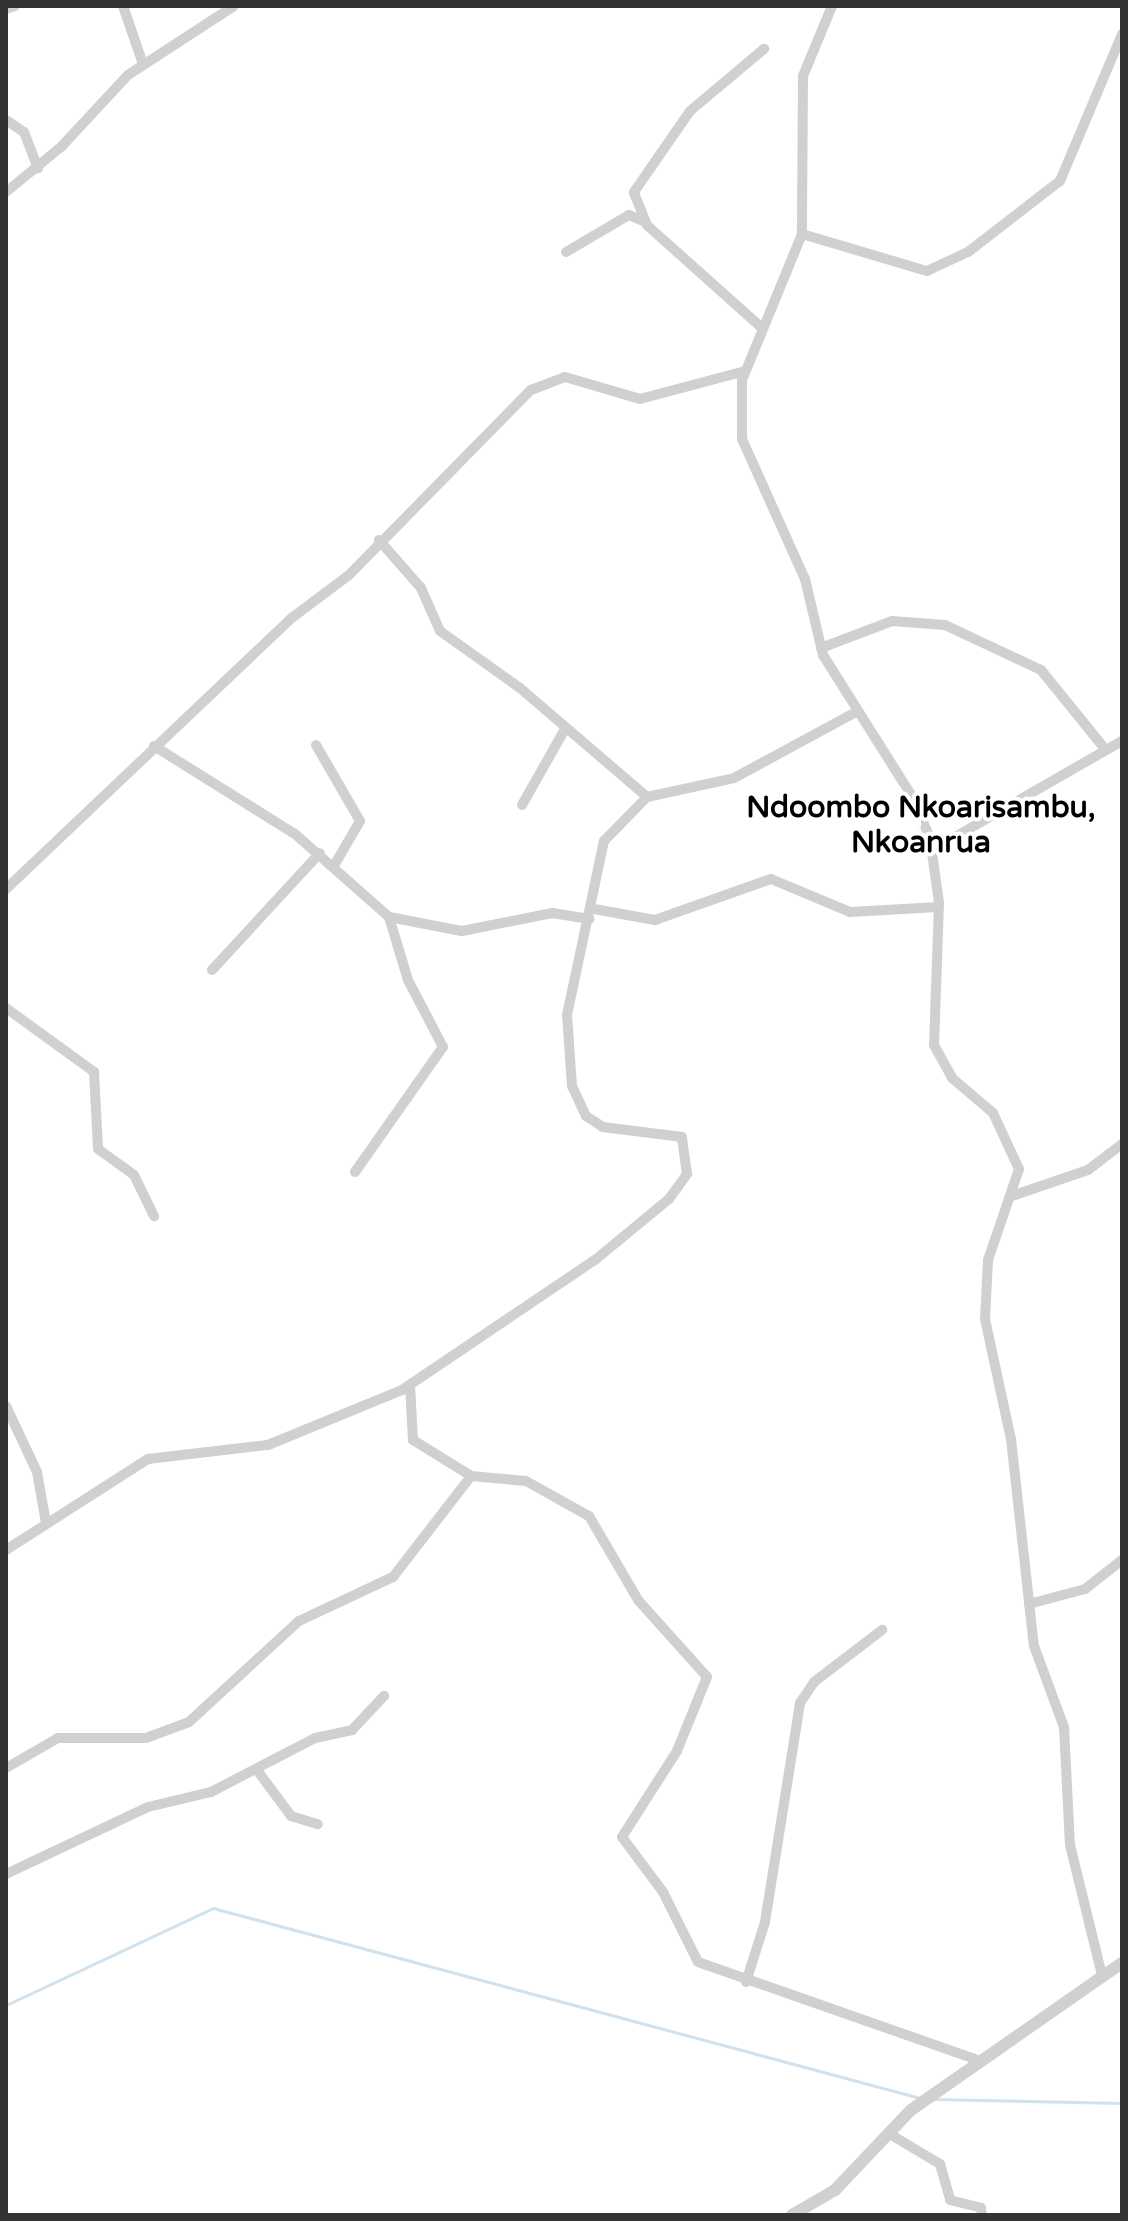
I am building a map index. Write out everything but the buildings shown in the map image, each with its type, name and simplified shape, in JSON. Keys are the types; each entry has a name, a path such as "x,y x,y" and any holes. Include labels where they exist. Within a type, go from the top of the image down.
{"street":[{"path":"6,9 15,6"},
{"path":"123,6 143,64"},
{"path":"6,192 38,168 143,64 234,6"},
{"path":"832,6 803,76 802,234 745,371 742,439 805,579 821,648 913,798 934,849 938,907 934,1045 952,1078 993,1113 1019,1169 988,1260 984,1306 1011,1439 1029,1604 1040,1673 1064,1727 1070,1845 1102,1975"},
{"path":"802,234 927,271 968,252 1060,181 1122,34"},
{"path":"645,222 635,187 658,150 703,96 764,49"},
{"path":"6,120 24,132 38,168"},
{"path":"566,252 629,215 645,222 762,328"},
{"path":"6,889 154,746 379,540 540,384 573,378 640,399 745,371"},
{"path":"379,540 421,588 440,631 647,797"},
{"path":"821,648 892,621 945,625 1041,670 1105,749"},
{"path":"6,1550 160,1454 268,1445 410,1385 642,1225 687,1174 687,1149 674,1132 603,1127 577,1100 565,1032 592,914 604,841 647,797 734,778 858,711"},
{"path":"522,805 565,729"},
{"path":"934,849 1122,741"},
{"path":"316,745 360,821 335,864"},
{"path":"154,746 320,853 389,917 408,980 443,1047 355,1172"},
{"path":"212,970 320,853"},
{"path":"389,917 462,931 552,913 592,914 643,923 771,879 850,912 938,907"},
{"path":"6,1008 94,1072 98,1149 134,1175 154,1216"},
{"path":"1012,1196 1088,1170 1122,1144"},
{"path":"410,1385 413,1440 471,1476 526,1481 582,1509 649,1615 704,1671 706,1696 622,1837 663,1892 698,1962 746,1982 981,2061"},
{"path":"6,1406 37,1472 46,1523"},
{"path":"6,1768 58,1738 146,1738 189,1722 299,1621 393,1577 471,1476"},
{"path":"1029,1604 1085,1589 1122,1560"},
{"path":"746,1982 765,1922 800,1703 814,1682 882,1630"},
{"path":"6,1874 148,1807 196,1797 257,1770 315,1738 362,1724 384,1696"},
{"path":"257,1770 291,1816 318,1824"},
{"path":"792,2215 835,2190 888,2133 981,2061 1102,1975 1120,1967"},
{"path":"888,2133 940,2164 950,2200 981,2208 982,2215"}],"waterway":[{"path":"6,2005 213,1908 920,2098"},
{"path":"935,2099 1122,2103"}],"district":[{"name":"Ndoombo Nkoarisambu, Nkoanrua","path":"921,825"}]}
